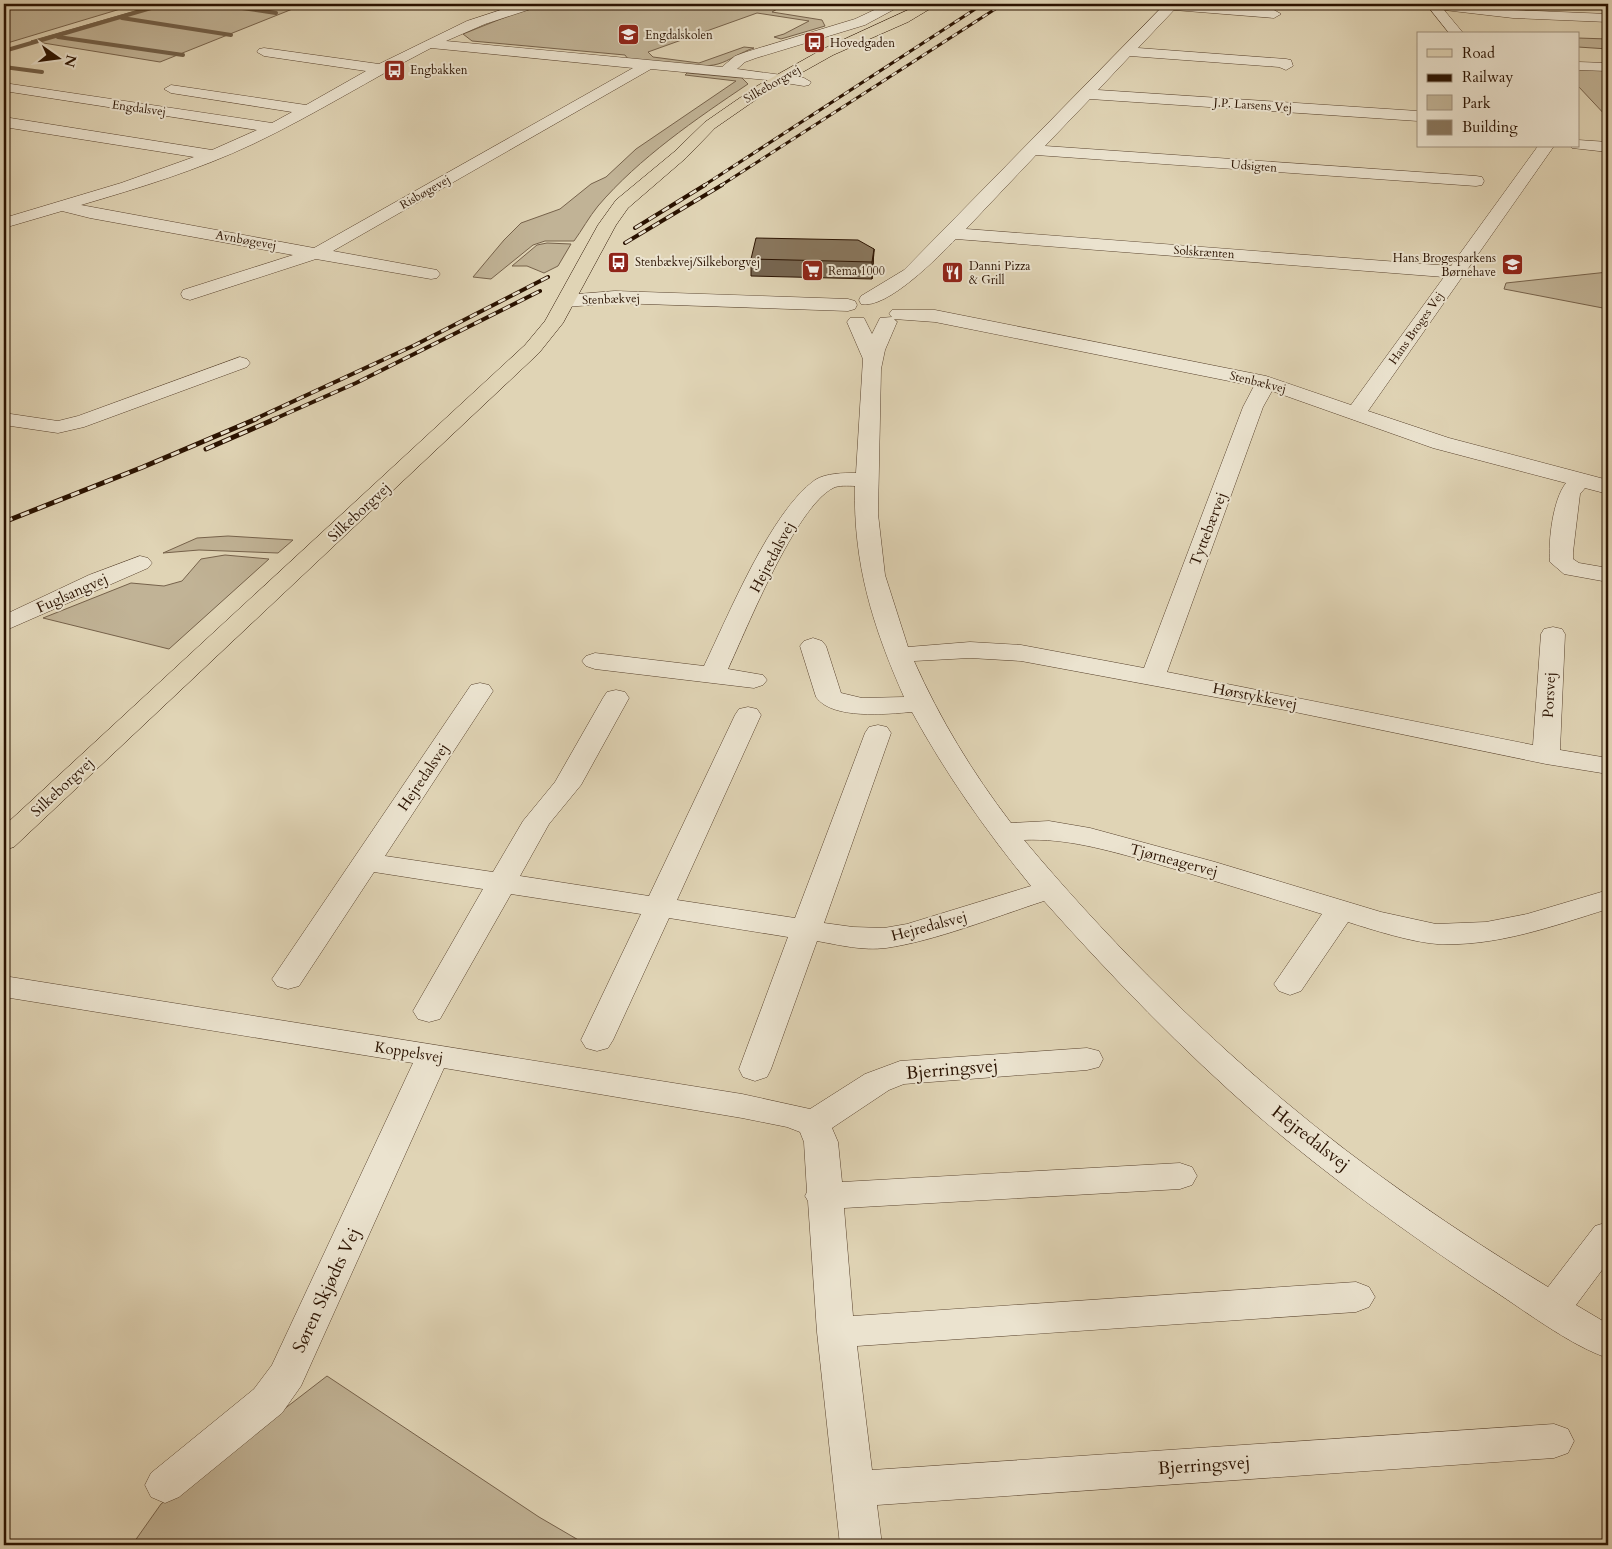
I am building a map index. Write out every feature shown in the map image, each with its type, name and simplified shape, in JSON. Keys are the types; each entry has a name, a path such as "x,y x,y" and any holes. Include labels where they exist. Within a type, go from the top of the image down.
{"main road":[{"name":"Silkeborgvej","path":"784,85 828,52 903,19 931,4"},
{"name":"Silkeborgvej","path":"4,841 532,349 566,301 607,225 622,204 680,155 710,125 739,103 784,85 804,82 879,37 903,19"},
{"name":"Silkeborgvej","path":"680,155 754,112"}],"street":[{"path":"4,223 150,178 212,156 274,128 430,44 492,17 532,4"},
{"path":"725,72 740,59 751,54 860,22 897,4"},
{"path":"1434,4 1514,14 1608,18"},
{"path":"1434,4 1455,32"},
{"path":"851,315 868,300 910,274 1088,94 1172,5 1274,14"},
{"path":"430,44 725,72 784,85"},
{"path":"264,52 382,70"},
{"path":"1127,52 1286,63 1286,66"},
{"name":"Risbøgevej","path":"190,294 319,252 648,65"},
{"path":"1580,66 1608,67"},
{"name":"Engdalsvej","path":"4,87 274,128"},
{"name":"Engdalsvej","path":"171,89 309,110"},
{"name":"J.P. Larsens Vej","path":"1088,94 1417,116"},
{"path":"4,122 212,156"},
{"path":"1580,145 1608,147"},
{"name":"Hans Broges Vej","path":"1356,413 1545,148"},
{"name":"Udsigten","path":"1032,150 1476,181"},
{"name":"Avnbøgevej","path":"62,206 90,213 319,252 431,274"},
{"path":"4,208 32,215"},
{"name":"Solskrænten","path":"952,233 1456,272"},
{"path":"893,313 910,274"},
{"path":"868,300 893,313"},
{"name":"Stenbækvej","path":"566,301 609,310 851,315"},
{"path":"851,315 893,313"},
{"name":"Stenbækvej","path":"893,313 935,316 1266,382 1441,444 1608,487"},
{"name":"Hejredalsvej","path":"893,313 873,359 865,480 870,561 878,596 898,655 920,704 965,780 1049,890 1182,1027 1290,1124 1406,1210 1552,1309 1608,1343"},
{"name":"Hejredalsvej","path":"851,315 873,359"},
{"path":"4,419 58,427 84,421 240,363"},
{"name":"Tyttebærvej","path":"1153,677 1253,407 1266,382"},
{"name":"Hejredalsvej","path":"713,674 778,543 805,500 825,483 841,480 865,480"},
{"path":"1579,480 1569,493 1561,552 1562,562 1572,570 1608,576"},
{"name":"Fuglsangvej","path":"4,624 97,580 140,563"},
{"name":"Porsvej","path":"1546,756 1552,634"},
{"path":"813,646 829,697 840,703 860,706 920,704"},
{"name":"Hørstykkevej","path":"898,655 994,650 1153,677 1285,702 1546,756 1608,766"},
{"path":"595,661 754,680"},
{"name":"Hejredalsvej","path":"288,979 480,691"},
{"path":"429,1011 537,821 567,785 616,698"},
{"path":"597,1040 748,715"},
{"path":"755,1069 878,733"},
{"name":"Tjørneagervej","path":"1003,832 1049,830 1090,837 1206,868 1376,921 1436,934 1486,932 1531,923 1608,899"},
{"name":"Hejredalsvej","path":"366,862 853,937 884,938 910,933 1049,890"},
{"path":"1290,984 1341,910"},
{"name":"Koppelsvej","path":"4,986 94,999 760,1109 813,1124"},
{"name":"Søren Skjødts Vej","path":"165,1485 268,1400 287,1375 433,1056"},
{"name":"Bjerringsvej","path":"813,1124 877,1082 900,1073 1087,1060"},
{"path":"813,1124 821,1142 823,1196 836,1332 861,1545"},
{"path":"823,1196 1180,1176"},
{"path":"1552,1309 1608,1236"},
{"path":"836,1332 1356,1297"},
{"name":"Bjerringsvej","path":"854,1489 1554,1441"}],"green space":[{"path":"4,4 137,4 4,44"},
{"path":"160,4 305,4 160,62 31,41"},
{"name":"Engdalskolen","path":"547,4 786,4 772,12 822,20 825,26 781,39 774,37 809,21 757,13 648,52 653,57 699,63 744,47 754,48 726,61 709,66 628,59 625,55 472,41 463,34 513,14"},
{"path":"1580,38 1608,39 1608,49 1580,47"},
{"path":"1580,68 1608,69 1608,118 1580,88"},
{"path":"687,73 742,78 748,84 688,125 631,172 598,206 574,241 545,241 533,245 491,279 473,277 521,223 560,209 591,184 606,177 636,149 736,81 685,75"},
{"path":"547,243 571,244 558,266 544,273 527,266 512,266 537,245"},
{"path":"1608,272 1608,309 1504,289 1506,283"},
{"path":"228,536 293,540 278,553 199,550 163,553 197,538"},
{"path":"225,555 269,559 169,649 43,618 131,583 164,586 182,581 201,559"},
{"path":"327,1376 539,1517 587,1545 132,1545 161,1504"}],"building":[{"path":"756,238 858,240 874,249 872,262 751,259"}],"waterway":[{"path":"158,6 165,4"},
{"path":"214,4 276,13"},
{"path":"4,51 151,8"},
{"path":"122,18 231,35"},
{"path":"58,37 183,55"},
{"path":"4,67 42,72"}],"railway":[{"path":"703,186 983,4"},
{"path":"720,186 1003,4"},
{"path":"635,228 705,185"},
{"path":"625,243 722,185"},
{"path":"253,420 415,345 548,277"},
{"path":"272,420 356,383 540,291"},
{"path":"4,522 143,467 256,419"},
{"path":"206,449 275,419"}],"place":[{"name":"Engdalskolen","path":"629,35"},
{"name":"Hovedgaden","path":"814,43"},
{"name":"Engbakken","path":"394,70"},
{"name":"Stenbækvej/Silkeborgvej","path":"619,262"},
{"name":"Hans Brogesparkens Børnehave","path":"1512,265"},
{"name":"Rema 1000","path":"812,271"},
{"name":"Danni Pizza & Grill","path":"953,273"}]}
